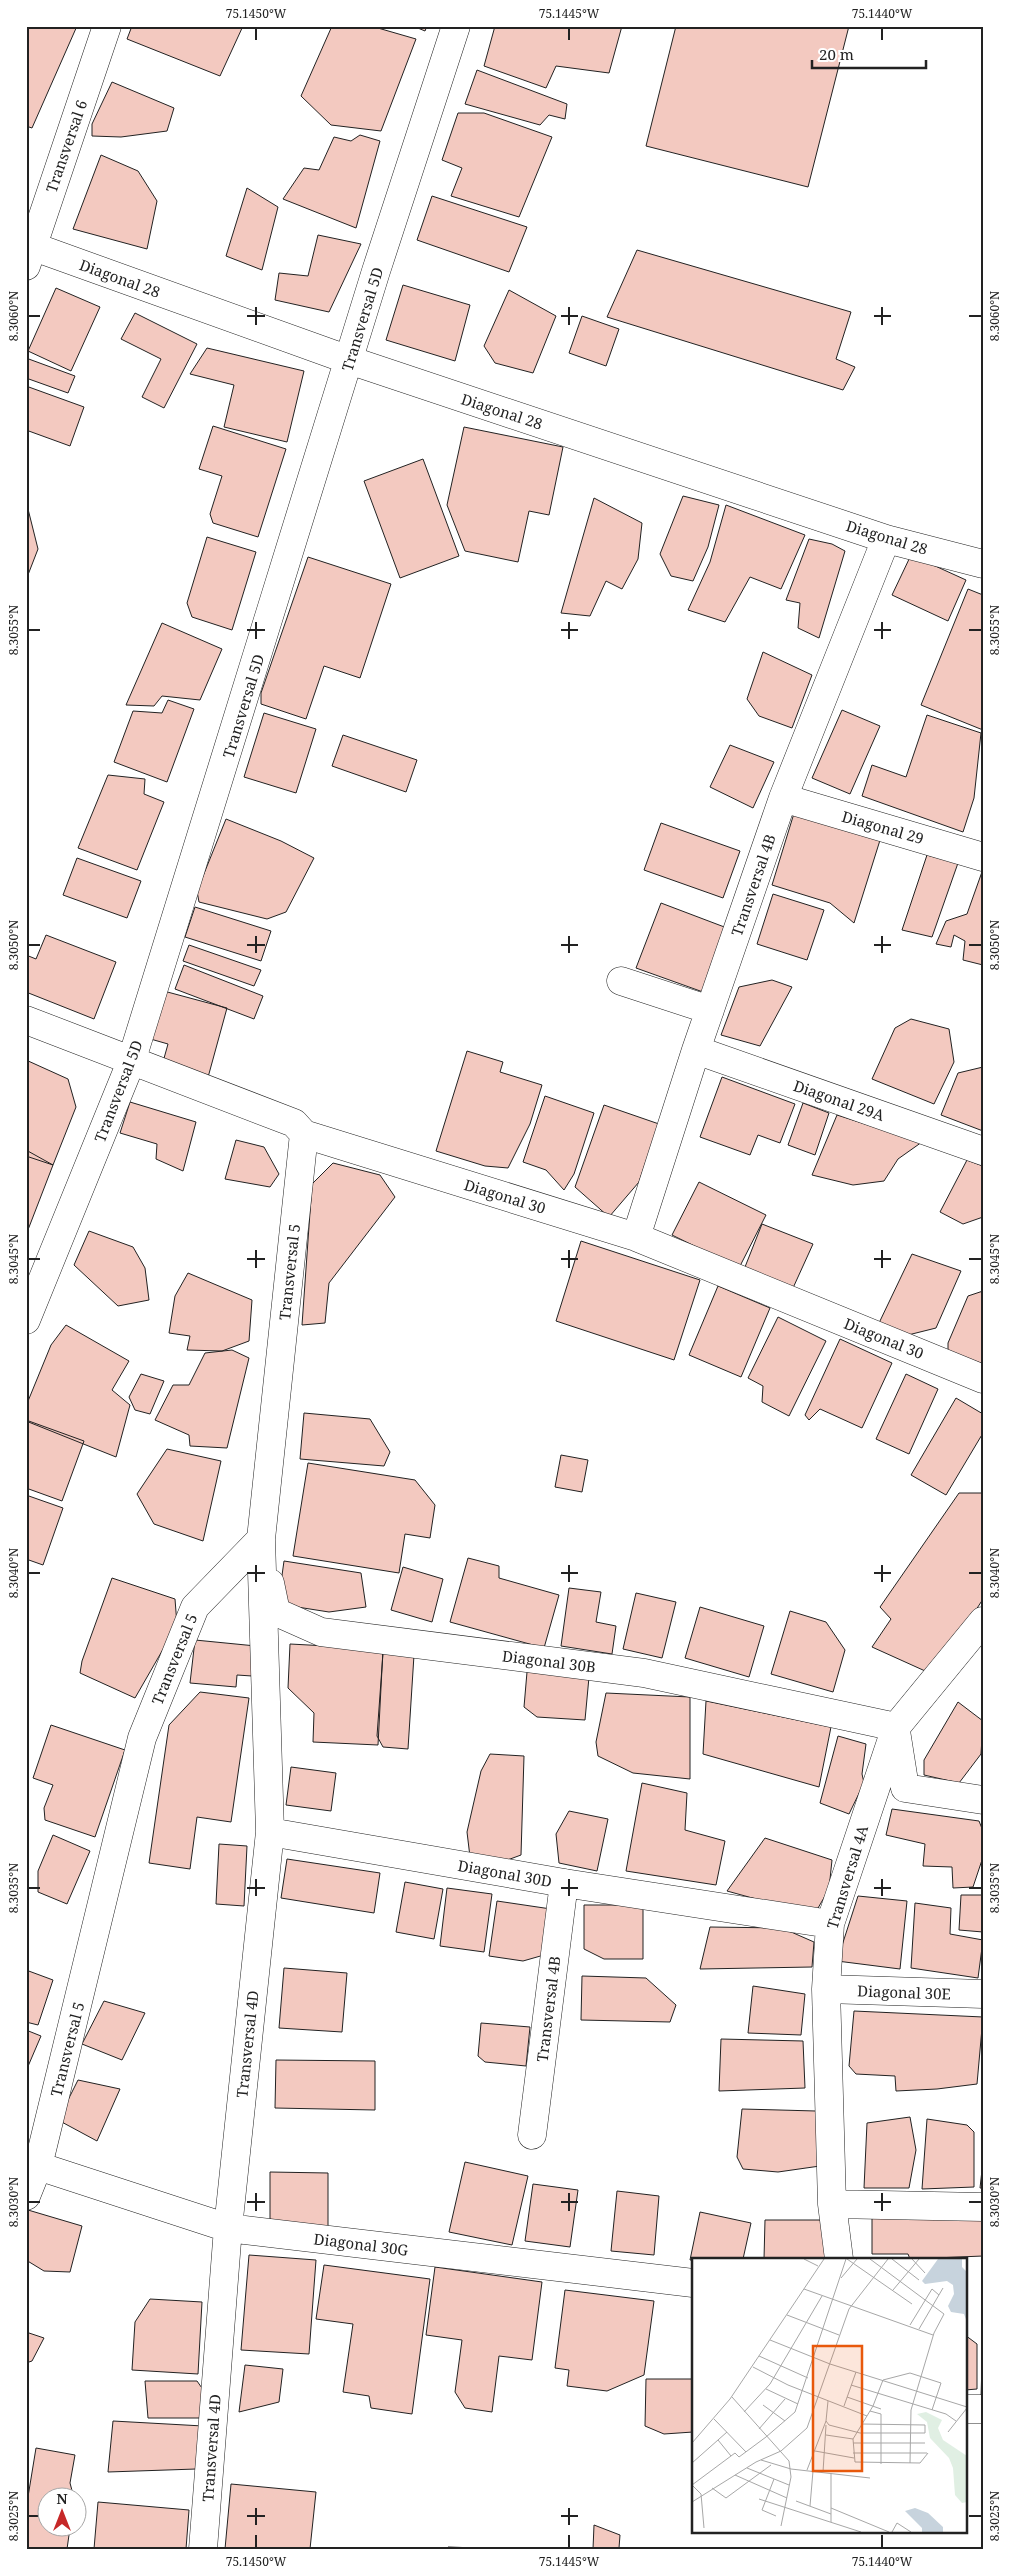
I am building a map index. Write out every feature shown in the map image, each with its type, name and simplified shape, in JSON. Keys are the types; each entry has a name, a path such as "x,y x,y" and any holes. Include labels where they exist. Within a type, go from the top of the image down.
{"street":[{"name":"Transversal 6","path":"28,252 107,26"},
{"name":"Transversal 5D","path":"26,1320 131,1062 349,360 456,26"},
{"name":"Diagonal 28","path":"28,252 886,539 983,564"},
{"name":"Transversal 4B","path":"636,1237 696,1050 784,798 886,539"},
{"name":"Diagonal 29","path":"784,798 983,857"},
{"path":"621,981 710,1010"},
{"name":"Diagonal 30","path":"26,1020 131,1062 294,1123 304,1134 636,1237 983,1379"},
{"name":"Diagonal 29A","path":"696,1050 983,1151"},
{"name":"Transversal 5","path":"26,2196 38,2166 142,1738 195,1607 261,1539 304,1134"},
{"name":"Diagonal 30B","path":"261,1539 276,1612 321,1632 644,1673 896,1727"},
{"name":"Transversal 4D","path":"203,2549 228,2228 270,1832 261,1539"},
{"name":"Transversal 4A","path":"839,2258 832,2204 826,1990 830,1924 896,1727 983,1621"},
{"path":"896,1727 905,1788 983,1800"},
{"name":"Diagonal 30D","path":"270,1832 564,1883 830,1924"},
{"name":"Transversal 4B","path":"532,2135 564,1883"},
{"name":"Diagonal 30E","path":"826,1990 983,1994"},
{"name":"Diagonal 30G","path":"38,2166 228,2228 692,2283"},
{"path":"832,2204 983,2207"},
{"path":"966,2409 983,2410"}],"building":[{"path":"26,26 77,26 32,128 26,126"},
{"path":"132,26 243,26 220,76 127,39"},
{"path":"332,26 371,26 416,39 381,131 331,125 301,96"},
{"path":"413,26 427,26 425,31"},
{"path":"495,26 622,26 609,73 556,66 546,88 484,66"},
{"path":"676,26 849,26 808,187 646,146"},
{"path":"477,70 567,104 565,119 549,115 540,125 465,104"},
{"path":"112,82 174,108 167,131 121,137 92,136 92,124"},
{"path":"458,113 484,113 552,137 519,217 451,196 462,168 442,160"},
{"path":"360,135 380,141 356,228 283,199 304,168 319,170 334,137 351,141"},
{"path":"101,155 138,171 157,201 147,249 73,229"},
{"path":"247,188 278,207 262,270 226,256"},
{"path":"432,196 527,227 509,272 417,240"},
{"path":"318,235 361,244 329,312 275,300 279,273 308,276"},
{"path":"637,250 851,312 836,359 855,367 843,390 607,317"},
{"path":"403,285 470,305 455,361 386,340"},
{"path":"56,288 100,307 71,371 28,351"},
{"path":"509,290 556,316 533,373 495,363 484,346"},
{"path":"135,313 197,344 164,408 142,397 161,359 121,339"},
{"path":"582,316 619,329 606,366 569,353"},
{"path":"207,348 304,371 287,442 224,427 234,385 190,374"},
{"path":"26,358 75,376 68,393 26,378"},
{"path":"26,386 84,407 70,446 26,430"},
{"path":"213,426 286,449 258,537 213,523 210,514 222,476 199,469"},
{"path":"464,427 563,447 549,515 529,511 518,562 465,551 447,505"},
{"path":"423,459 459,556 400,578 364,481"},
{"path":"683,496 719,505 708,547 693,581 671,576 660,554"},
{"path":"594,498 642,523 638,559 622,589 606,581 590,616 561,613"},
{"path":"26,501 38,549 26,580"},
{"path":"726,505 805,535 781,589 750,577 725,622 688,610 710,562"},
{"path":"207,537 256,552 232,630 192,617 187,603"},
{"path":"809,539 832,544 845,551 819,638 798,628 800,603 786,600"},
{"path":"911,555 966,580 948,621 892,595"},
{"path":"308,557 391,584 360,678 324,666 306,719 261,704 261,693"},
{"path":"968,589 983,595 983,730 921,705"},
{"path":"162,623 222,649 200,700 162,696 154,706 126,705"},
{"path":"763,652 812,675 792,728 759,716 747,699"},
{"path":"168,700 194,709 167,782 114,762 133,711 162,713"},
{"path":"842,710 880,726 850,794 812,778"},
{"path":"264,713 316,729 296,793 244,777"},
{"path":"927,715 981,733 974,798 963,832 862,796 872,765 906,777"},
{"path":"343,735 417,760 406,792 332,766"},
{"path":"730,745 774,762 753,808 710,787"},
{"path":"108,775 145,779 144,794 164,802 137,870 78,848"},
{"path":"795,810 881,837 854,923 830,903 772,885"},
{"path":"226,819 281,841 314,858 286,912 267,919 199,902 197,891"},
{"path":"661,823 740,851 723,898 644,870"},
{"path":"927,855 958,863 932,937 902,930"},
{"path":"77,858 141,881 127,918 63,895"},
{"path":"983,869 983,965 963,960 965,941 954,935 951,947 936,944 946,921 967,914"},
{"path":"773,894 824,910 807,960 757,944"},
{"path":"661,903 727,928 703,992 636,968"},
{"path":"195,907 271,931 261,961 185,937"},
{"path":"46,935 116,962 94,1019 26,992 26,955 36,959"},
{"path":"189,945 261,970 254,986 183,961"},
{"path":"184,965 263,996 254,1019 175,989"},
{"path":"772,980 792,987 760,1046 721,1035 739,987"},
{"path":"160,990 227,1008 207,1081 161,1069 168,1044 147,1038"},
{"path":"911,1019 949,1029 954,1062 934,1104 872,1079 895,1028"},
{"path":"467,1051 503,1062 500,1072 542,1085 530,1124 508,1168 485,1166 436,1151"},
{"path":"26,1060 68,1079 76,1107 53,1165 26,1156"},
{"path":"983,1067 983,1131 941,1115 958,1073"},
{"path":"722,1077 795,1104 780,1143 758,1135 750,1155 700,1137"},
{"path":"545,1096 594,1113 574,1174 564,1190 546,1170 523,1162"},
{"path":"130,1102 196,1122 183,1171 156,1159 157,1144 120,1133"},
{"path":"803,1103 829,1113 815,1155 788,1145"},
{"path":"604,1105 659,1124 639,1182 609,1217 575,1187"},
{"path":"837,1115 922,1142 898,1159 884,1181 853,1185 812,1175"},
{"path":"236,1140 264,1147 279,1174 270,1187 225,1179"},
{"path":"26,1150 53,1165 26,1235"},
{"path":"967,1160 983,1166 983,1217 963,1224 940,1212"},
{"path":"333,1163 380,1175 395,1197 329,1283 325,1323 302,1325 312,1184"},
{"path":"699,1182 766,1215 739,1268 672,1235"},
{"path":"762,1224 813,1244 793,1288 745,1267"},
{"path":"89,1231 133,1247 145,1268 149,1300 118,1306 74,1265"},
{"path":"581,1241 700,1280 674,1360 556,1321"},
{"path":"912,1254 961,1271 936,1328 908,1335 879,1323"},
{"path":"188,1273 252,1300 249,1341 222,1351 187,1350 190,1336 169,1333 175,1296"},
{"path":"718,1286 770,1308 741,1377 689,1355"},
{"path":"983,1291 983,1364 948,1351 948,1343 968,1296"},
{"path":"778,1317 826,1341 789,1416 762,1402 763,1386 748,1378"},
{"path":"66,1325 129,1361 112,1390 130,1405 116,1457 26,1421 26,1406 51,1345"},
{"path":"840,1339 892,1363 862,1428 820,1409 809,1420 805,1415"},
{"path":"232,1350 249,1358 227,1448 190,1446 189,1435 155,1420 173,1385 189,1385 205,1353"},
{"path":"141,1374 164,1381 150,1414 135,1410 129,1397"},
{"path":"906,1374 938,1389 909,1454 876,1439"},
{"path":"956,1398 983,1414 983,1433 946,1495 911,1475"},
{"path":"304,1413 370,1419 390,1452 384,1466 300,1459"},
{"path":"26,1420 84,1441 62,1501 26,1488"},
{"path":"167,1449 221,1461 203,1541 154,1524 137,1494"},
{"path":"561,1455 588,1460 582,1492 555,1487"},
{"path":"308,1463 415,1480 435,1505 430,1538 405,1534 399,1573 293,1556"},
{"path":"959,1493 983,1493 983,1599 934,1675 872,1647 891,1619 880,1607"},
{"path":"26,1495 63,1508 43,1565 26,1559"},
{"path":"468,1558 499,1566 499,1578 559,1595 544,1648 450,1622"},
{"path":"284,1561 361,1573 366,1607 329,1612 278,1604"},
{"path":"403,1567 443,1579 432,1622 391,1610"},
{"path":"112,1578 175,1599 177,1625 135,1698 80,1673 82,1661"},
{"path":"569,1588 601,1592 596,1622 616,1626 612,1654 561,1646"},
{"path":"636,1593 676,1602 662,1658 623,1649"},
{"path":"700,1607 764,1626 749,1677 685,1658"},
{"path":"790,1611 826,1622 845,1650 833,1692 771,1674"},
{"path":"195,1640 256,1646 252,1676 237,1675 236,1687 190,1683"},
{"path":"290,1644 383,1649 378,1745 313,1742 314,1713 288,1688"},
{"path":"383,1653 414,1655 408,1749 383,1747 377,1736"},
{"path":"527,1672 589,1677 585,1720 537,1717 524,1707"},
{"path":"200,1692 249,1698 231,1822 197,1817 190,1869 149,1863 169,1725"},
{"path":"606,1693 690,1697 690,1779 633,1773 598,1756 596,1742"},
{"path":"706,1701 831,1727 819,1787 703,1754"},
{"path":"958,1702 983,1721 981,1754 959,1783 924,1775 924,1760"},
{"path":"51,1725 125,1750 95,1837 45,1820 44,1808 53,1785 33,1778"},
{"path":"838,1736 866,1744 862,1774 864,1783 849,1814 820,1803"},
{"path":"490,1754 524,1756 521,1855 502,1862 470,1857 467,1832 481,1771"},
{"path":"291,1767 336,1773 331,1811 286,1805"},
{"path":"642,1783 687,1793 685,1830 725,1841 716,1885 626,1871"},
{"path":"892,1809 979,1821 983,1831 983,1857 973,1887 953,1888 952,1867 923,1866 925,1844 886,1835"},
{"path":"569,1811 608,1819 597,1871 559,1863 556,1834"},
{"path":"53,1835 90,1851 67,1904 38,1892 38,1871"},
{"path":"765,1838 832,1860 829,1889 814,1915 727,1891"},
{"path":"219,1844 247,1846 244,1906 216,1904"},
{"path":"287,1859 380,1873 374,1913 281,1898"},
{"path":"405,1882 443,1889 434,1939 396,1932"},
{"path":"447,1888 492,1894 484,1952 440,1946"},
{"path":"961,1895 983,1895 983,1932 959,1930"},
{"path":"858,1896 907,1901 900,1969 837,1961"},
{"path":"497,1901 551,1909 544,1955 523,1961 489,1956"},
{"path":"915,1903 951,1908 950,1934 983,1940 978,1978 911,1968"},
{"path":"584,1905 643,1905 643,1959 604,1959 584,1949"},
{"path":"710,1927 782,1928 814,1942 812,1967 700,1969"},
{"path":"284,1968 347,1973 342,2032 279,2028"},
{"path":"26,1970 53,1980 38,2025 26,2022"},
{"path":"582,1976 646,1978 676,2005 670,2022 581,2020"},
{"path":"753,1986 805,1994 801,2035 748,2033"},
{"path":"104,2001 145,2013 122,2060 82,2044"},
{"path":"854,2011 983,2017 977,2084 937,2089 896,2091 895,2076 856,2074 849,2066"},
{"path":"481,2023 530,2027 526,2066 485,2062 478,2056"},
{"path":"26,2030 41,2036 26,2071"},
{"path":"721,2039 803,2041 805,2088 719,2091"},
{"path":"276,2060 375,2061 375,2110 275,2108"},
{"path":"78,2080 120,2089 97,2141 58,2120"},
{"path":"742,2109 816,2111 820,2166 778,2172 743,2169 737,2157"},
{"path":"910,2117 916,2150 909,2188 864,2188 867,2123"},
{"path":"927,2119 967,2125 974,2132 974,2187 922,2189"},
{"path":"983,2161 983,2188 980,2188"},
{"path":"465,2162 528,2176 512,2245 449,2232"},
{"path":"270,2172 328,2173 328,2228 280,2227 270,2219"},
{"path":"533,2184 578,2190 570,2247 525,2241"},
{"path":"617,2191 659,2196 654,2255 611,2251"},
{"path":"28,2210 82,2226 70,2272 44,2271 26,2260 26,2215"},
{"path":"700,2212 751,2223 743,2258 692,2258 690,2260"},
{"path":"872,2218 983,2218 983,2256 910,2258 908,2254 872,2254"},
{"path":"765,2220 827,2220 827,2258 764,2258"},
{"path":"249,2255 316,2260 309,2354 241,2350"},
{"path":"324,2265 430,2279 412,2414 371,2408 369,2396 343,2392 353,2324 316,2319"},
{"path":"435,2267 542,2282 532,2360 499,2356 492,2412 465,2408 455,2392 462,2340 426,2335"},
{"path":"565,2290 654,2301 644,2375 607,2391 567,2386 569,2370 555,2368"},
{"path":"150,2299 202,2302 198,2374 132,2370 135,2322"},
{"path":"983,2323 983,2399 981,2399"},
{"path":"26,2332 44,2338 32,2361 26,2363"},
{"path":"966,2336 977,2344 977,2389 966,2390"},
{"path":"245,2365 283,2369 279,2402 239,2412"},
{"path":"646,2379 692,2379 692,2432 664,2434 645,2426"},
{"path":"145,2381 197,2381 204,2391 202,2418 148,2418"},
{"path":"113,2421 203,2426 196,2469 108,2472"},
{"path":"36,2448 75,2455 70,2483 71,2488 38,2488 38,2538 69,2538 67,2549 26,2548 26,2509"},
{"path":"231,2484 316,2492 310,2549 225,2549"},
{"path":"98,2502 189,2510 186,2549 94,2549"},
{"path":"594,2525 620,2535 619,2548 626,2549 593,2549"},
{"path":"448,2547 477,2548 477,2549 448,2549"}]}
